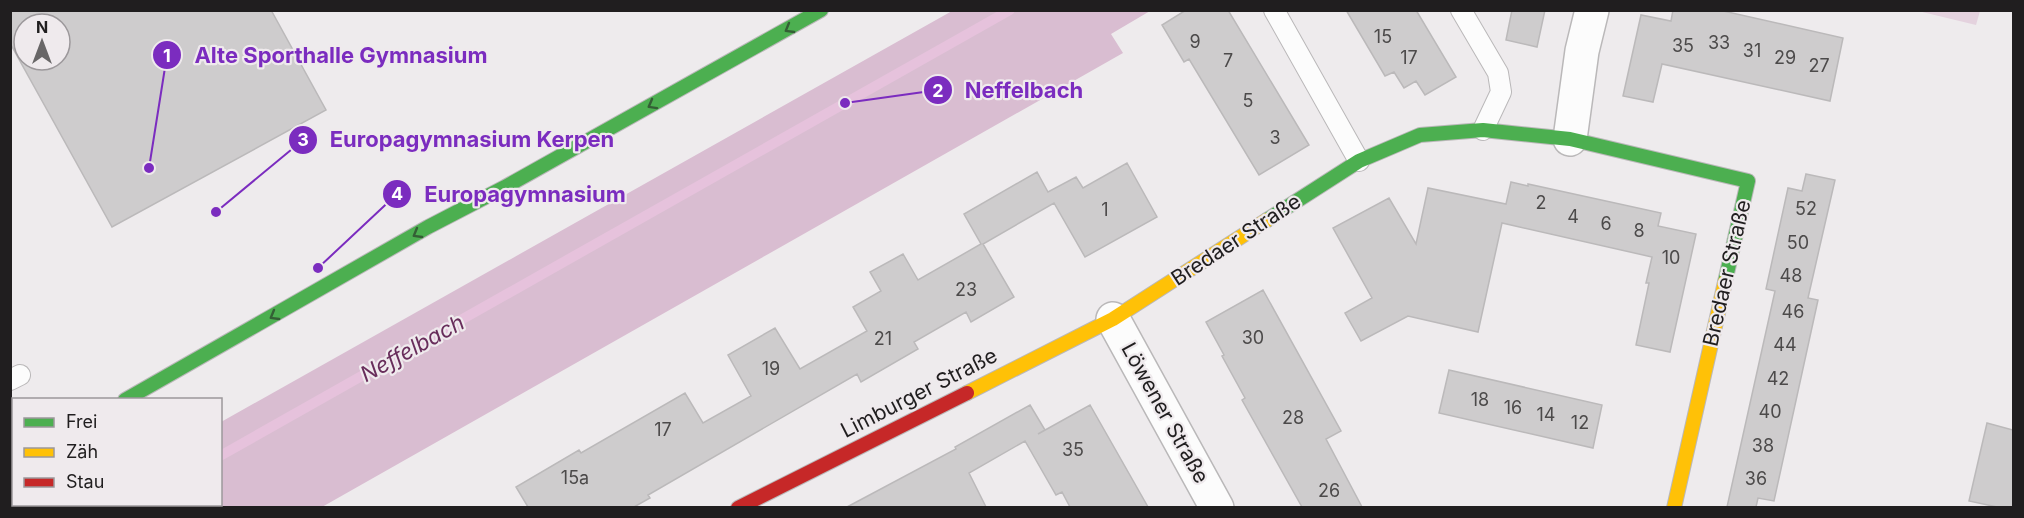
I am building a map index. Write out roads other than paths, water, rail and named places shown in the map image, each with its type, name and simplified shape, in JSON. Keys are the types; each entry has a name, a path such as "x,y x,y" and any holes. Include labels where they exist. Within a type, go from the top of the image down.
{"street":[{"path":"127,398 428,227 505,187 821,10"},
{"path":"1570,139 1582,51 1592,10"},
{"name":"Bredaer Straße","path":"1113,319 1359,161 1420,135 1483,130 1570,139 1748,181 1674,507"},
{"name":"Limburger Straße","path":"742,507 1113,319"},
{"name":"Löwener Straße","path":"1113,319 1217,507"}],"lane":[{"path":"1274,10 1359,161"},
{"path":"1461,10 1498,73 1501,92 1483,130"}],"waterway":[{"name":"Neffelbach","path":"222,455 1010,10"}],"place":[{"name":"Neffelbach","path":"845,103"},
{"name":"Alte Sporthalle Gymnasium","path":"149,168"},
{"name":"Europagymnasium Kerpen","path":"216,212"},
{"name":"Europagymnasium","path":"318,268"}]}
